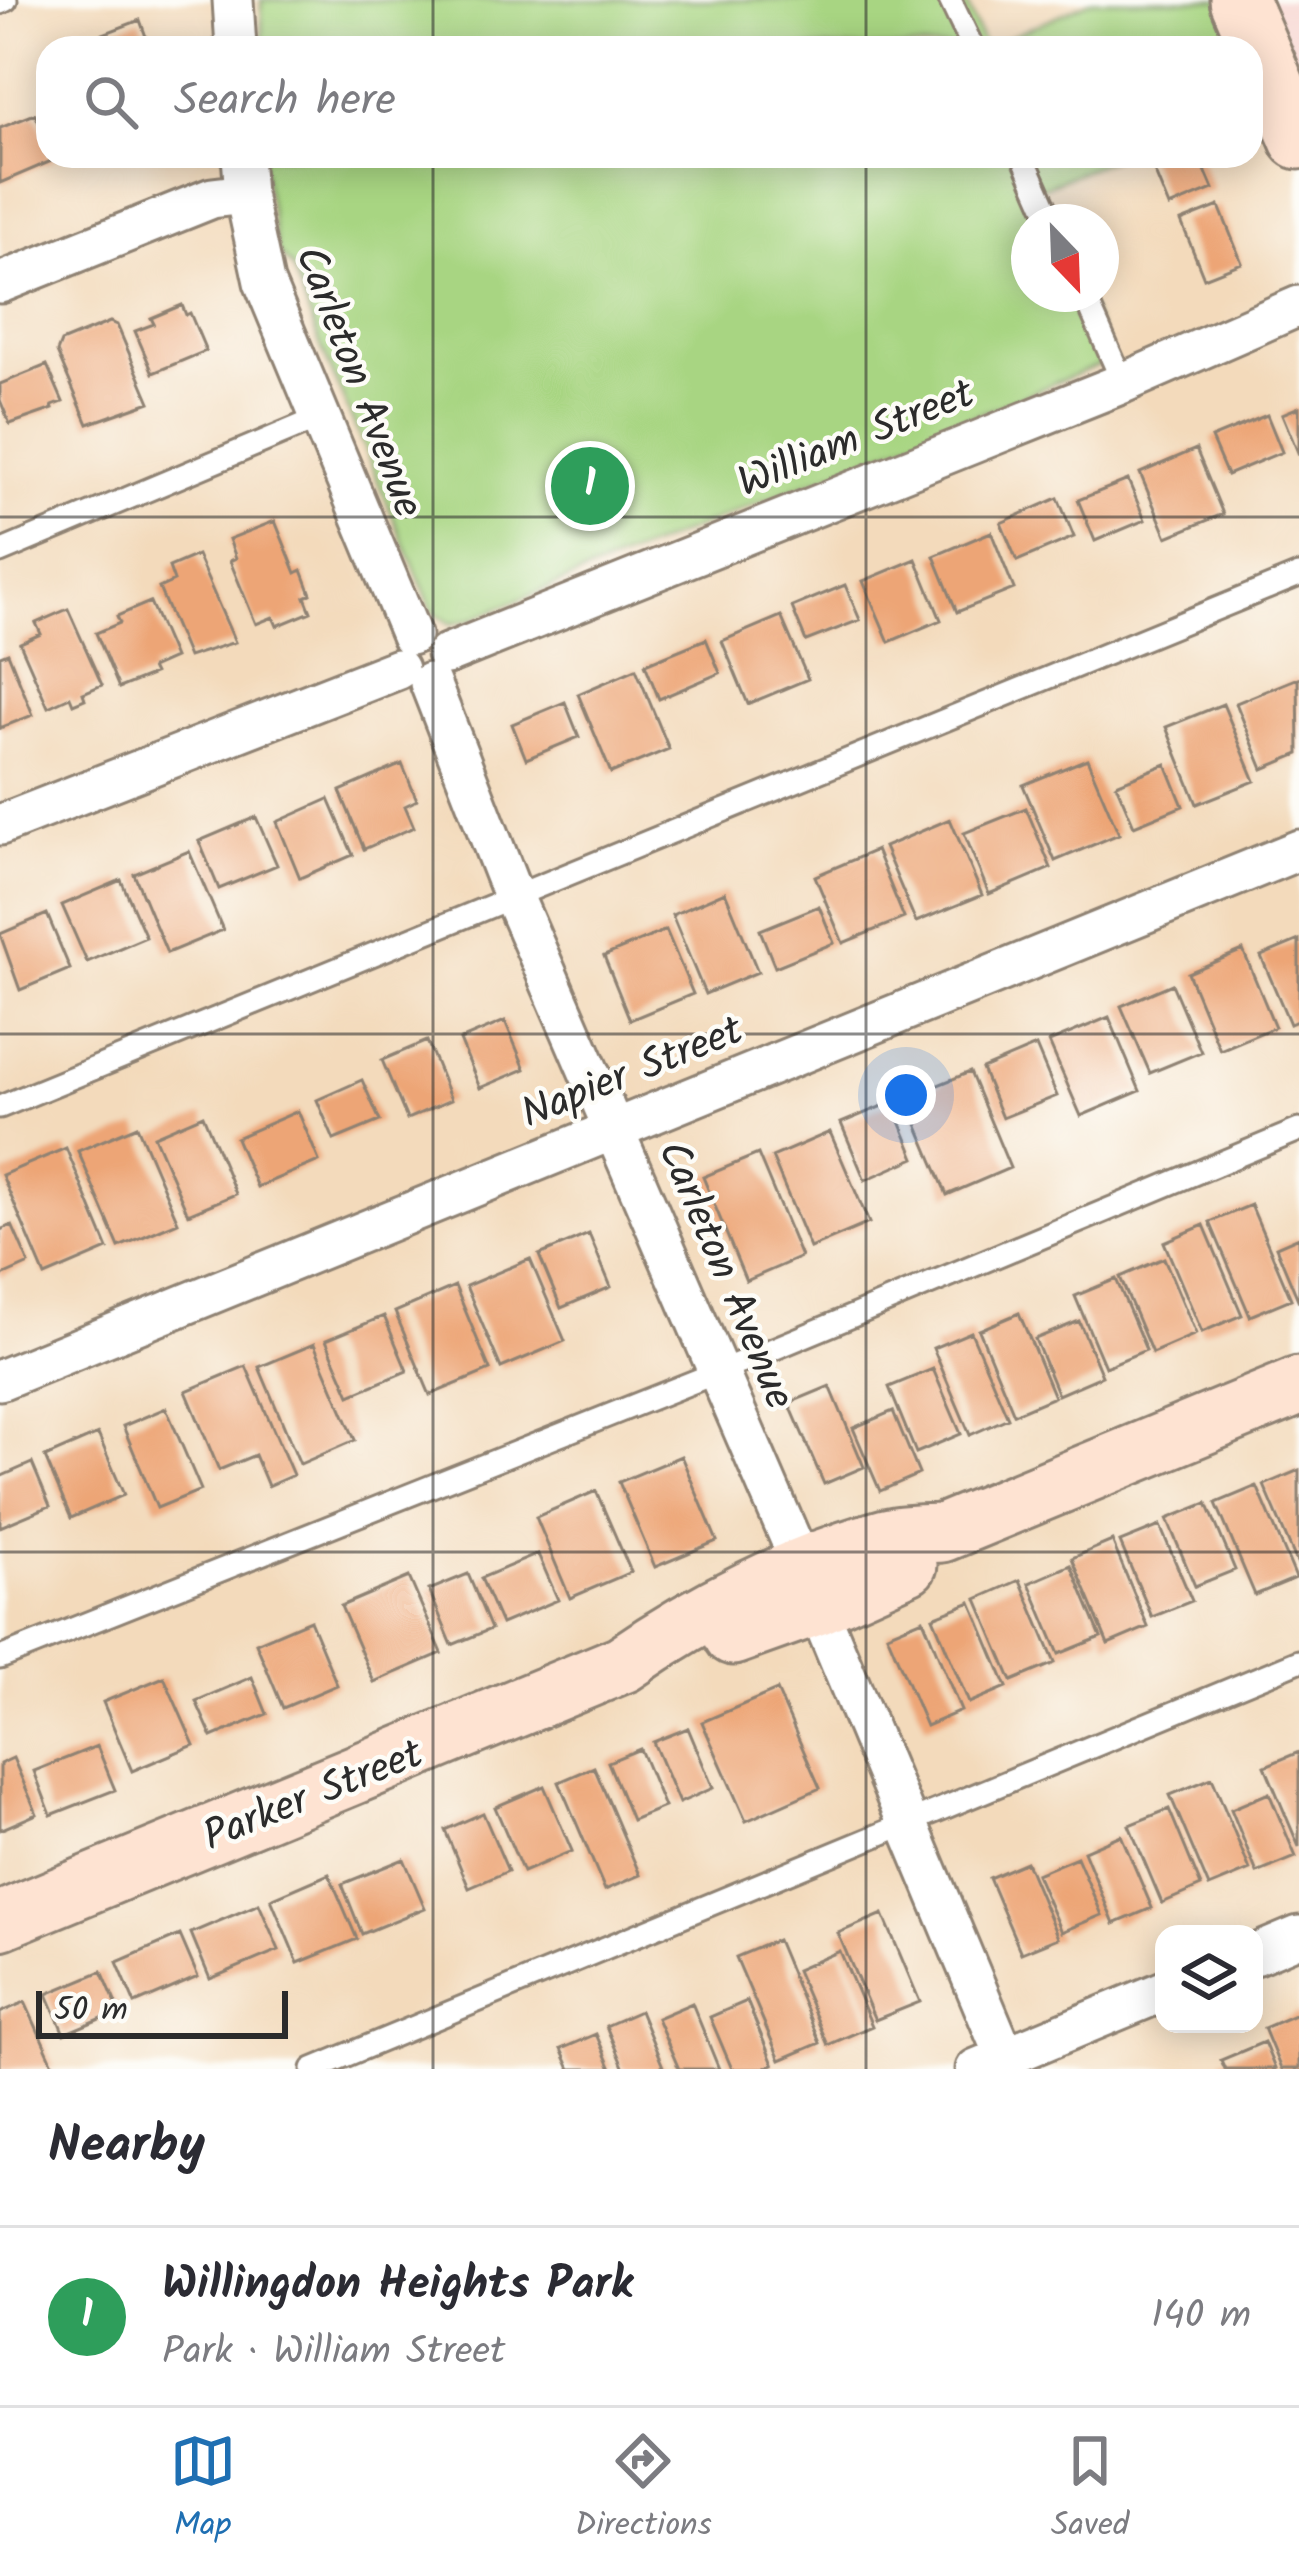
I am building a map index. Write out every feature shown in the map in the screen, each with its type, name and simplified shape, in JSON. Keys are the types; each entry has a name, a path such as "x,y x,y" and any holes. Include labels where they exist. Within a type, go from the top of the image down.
{"street":[{"path":"233,0 235,36"},
{"path":"1239,0 1254,36"},
{"path":"1263,56 1299,140"},
{"path":"0,283 212,198 243,175"},
{"name":"Carleton Avenue","path":"243,175 265,282 319,418 513,896 810,1587 997,2065"},
{"name":"William Street","path":"0,825 1123,382 1299,306"},
{"name":"Napier Street","path":"0,1380 1299,850"},
{"name":"Parker Street","path":"0,1921 623,1664 672,1631 810,1587 891,1536 942,1533 1299,1386"},
{"path":"1263,1950 1299,1936"},
{"path":"997,2065 1155,1995"}],"lane":[{"path":"950,0 967,36"},
{"path":"1028,168 1044,204"},
{"path":"1092,312 1123,382"},
{"path":"0,552 319,418"},
{"path":"0,1107 1299,575"},
{"path":"0,1658 718,1372 1299,1130"},
{"path":"313,2069 1299,1661"}],"shaded area":[{"path":"1266,0 1299,0 1299,75"}],"green space":[{"path":"261,0 965,0 980,36 262,36"},
{"path":"1093,0 1222,0 1237,36 1012,36"},
{"path":"263,168 1089,168 1039,189 1045,204 1011,204 1011,312 1092,312 1112,360 451,624 433,612 292,267 278,253"}],"building":[{"path":"140,20 146,36 98,36"},
{"path":"36,116 36,168 0,183 0,128"},
{"path":"1153,168 1204,168 1213,189 1169,207"},
{"path":"1219,206 1242,263 1204,278 1181,221"},
{"path":"182,305 206,351 153,373 135,331 154,324 151,318"},
{"path":"110,322 117,325 150,402 88,424 57,352 61,342"},
{"path":"47,365 63,402 10,424 0,400 0,384"},
{"path":"1299,407 1299,455 1282,414"},
{"path":"1267,415 1282,452 1227,475 1211,438"},
{"path":"1196,449 1223,514 1167,537 1140,473"},
{"path":"1128,480 1145,520 1095,541 1078,500"},
{"path":"1058,498 1074,537 1017,561 1001,523"},
{"path":"275,521 296,573 302,570 311,594 305,597 311,612 277,626 273,617 256,624 230,561 236,558 229,539"},
{"path":"991,532 1014,589 957,612 934,556"},
{"path":"197,555 235,642 188,657 159,588 174,581 169,567"},
{"path":"916,559 941,620 889,642 863,581"},
{"path":"845,585 860,620 806,641 792,607"},
{"path":"150,602 174,658 151,668 154,674 119,688 96,633 120,623 117,616"},
{"path":"68,609 102,685 83,693 85,699 73,704 70,697 48,707 20,643 41,634 36,623"},
{"path":"781,616 808,679 748,704 722,641"},
{"path":"706,639 720,673 659,699 645,664"},
{"path":"8,653 33,715 0,728 0,656"},
{"path":"636,669 669,749 611,773 578,694"},
{"path":"1298,678 1299,754 1263,769 1236,703"},
{"path":"565,702 579,737 526,759 512,724"},
{"path":"1223,704 1255,781 1197,804 1166,727"},
{"path":"1087,759 1119,834 1055,861 1023,785"},
{"path":"402,764 417,800 405,806 414,827 364,849 340,791"},
{"path":"1166,764 1183,806 1134,826 1116,784"},
{"path":"329,799 353,855 300,878 277,822"},
{"path":"1026,808 1051,868 989,894 964,833"},
{"path":"256,817 277,865 219,889 199,841"},
{"path":"950,819 982,895 916,922 884,847"},
{"path":"876,850 904,918 843,943 815,876"},
{"path":"189,851 223,930 167,953 134,874"},
{"path":"121,880 146,937 87,962 62,905"},
{"path":"725,892 758,972 705,994 672,915"},
{"path":"819,906 834,943 775,967 760,930"},
{"path":"47,914 70,969 20,990 0,934"},
{"path":"666,930 693,994 630,1020 604,956"},
{"path":"1299,940 1299,1020 1290,1024 1261,956"},
{"path":"1243,950 1275,1027 1220,1050 1188,973"},
{"path":"1172,984 1201,1052 1150,1073 1121,1006"},
{"path":"1109,1017 1140,1091 1081,1116 1049,1042"},
{"path":"505,1021 525,1069 480,1088 460,1040"},
{"path":"427,1041 451,1100 407,1119 382,1060"},
{"path":"1036,1046 1057,1096 1002,1118 982,1069"},
{"path":"970,1072 1010,1168 947,1195 906,1098"},
{"path":"362,1080 380,1121 334,1140 317,1100"},
{"path":"892,1102 915,1158 865,1180 841,1123"},
{"path":"298,1111 319,1161 257,1187 236,1138"},
{"path":"203,1115 236,1194 188,1214 154,1136"},
{"path":"137,1126 178,1222 119,1247 78,1151"},
{"path":"830,1132 869,1223 810,1248 772,1157"},
{"path":"66,1148 108,1249 45,1276 2,1175"},
{"path":"758,1154 801,1257 746,1281 703,1177"},
{"path":"1251,1205 1291,1299 1250,1316 1210,1222"},
{"path":"12,1225 29,1264 0,1277 0,1230"},
{"path":"1204,1225 1242,1315 1202,1332 1164,1242"},
{"path":"589,1234 611,1287 561,1308 539,1255"},
{"path":"1299,1237 1299,1302 1276,1247"},
{"path":"1164,1258 1196,1334 1152,1353 1120,1277"},
{"path":"530,1259 565,1341 501,1368 466,1286"},
{"path":"1116,1279 1146,1350 1105,1367 1075,1296"},
{"path":"455,1286 490,1370 430,1395 395,1312"},
{"path":"1019,1313 1054,1397 1014,1414 979,1330"},
{"path":"384,1316 407,1371 350,1395 326,1340"},
{"path":"1079,1321 1102,1376 1058,1395 1035,1339"},
{"path":"971,1332 1008,1418 970,1435 933,1348"},
{"path":"314,1344 355,1440 300,1464 259,1367"},
{"path":"246,1366 293,1475 268,1486 255,1455 219,1470 186,1391"},
{"path":"933,1369 961,1434 916,1453 889,1387"},
{"path":"830,1386 864,1467 824,1484 789,1403"},
{"path":"166,1408 201,1490 157,1508 123,1426"},
{"path":"893,1411 919,1474 880,1491 853,1428"},
{"path":"98,1434 124,1495 71,1518 45,1457"},
{"path":"681,1456 717,1541 655,1567 619,1482"},
{"path":"32,1463 50,1506 0,1527 0,1477"},
{"path":"1299,1470 1299,1567 1264,1485"},
{"path":"1257,1486 1296,1578 1255,1595 1216,1503"},
{"path":"596,1491 631,1572 570,1598 536,1517"},
{"path":"1207,1503 1235,1570 1195,1586 1167,1519"},
{"path":"1160,1526 1192,1601 1152,1617 1120,1542"},
{"path":"1112,1541 1148,1627 1108,1644 1072,1558"},
{"path":"538,1554 558,1600 501,1624 481,1578"},
{"path":"1071,1565 1101,1637 1059,1654 1029,1583"},
{"path":"468,1574 491,1629 452,1645 429,1590"},
{"path":"409,1577 442,1653 374,1682 341,1606"},
{"path":"1020,1580 1055,1663 1012,1681 977,1599"},
{"path":"971,1602 1007,1687 969,1703 933,1617"},
{"path":"923,1619 961,1711 926,1726 887,1634"},
{"path":"310,1620 337,1685 283,1708 256,1643"},
{"path":"164,1677 194,1745 132,1771 103,1702"},
{"path":"252,1677 267,1714 212,1737 196,1701"},
{"path":"777,1690 820,1788 746,1821 702,1722"},
{"path":"688,1728 713,1788 679,1803 653,1742"},
{"path":"97,1746 115,1790 51,1815 34,1771"},
{"path":"640,1749 664,1807 632,1820 608,1762"},
{"path":"1299,1752 1299,1847 1265,1766"},
{"path":"13,1758 37,1814 0,1830 0,1764"},
{"path":"594,1767 640,1875 605,1890 559,1782"},
{"path":"1212,1778 1250,1870 1209,1887 1170,1795"},
{"path":"544,1786 572,1851 523,1872 495,1807"},
{"path":"1269,1793 1296,1857 1257,1873 1231,1809"},
{"path":"1169,1809 1201,1886 1162,1903 1129,1825"},
{"path":"483,1813 508,1871 469,1888 445,1830"},
{"path":"1121,1835 1152,1908 1114,1924 1084,1851"},
{"path":"1077,1857 1102,1915 1061,1932 1036,1874"},
{"path":"404,1859 425,1908 362,1934 342,1884"},
{"path":"1026,1862 1058,1938 1021,1953 989,1878"},
{"path":"329,1874 357,1939 298,1963 271,1899"},
{"path":"259,1904 279,1950 210,1979 191,1933"},
{"path":"883,1914 920,2002 875,2020 838,1933"},
{"path":"180,1935 198,1977 135,2004 117,1962"},
{"path":"777,1940 820,2043 780,2060 736,1957"},
{"path":"840,1951 872,2026 828,2045 796,1970"},
{"path":"102,1971 119,2011 64,2034 47,1994"},
{"path":"747,2001 773,2064 762,2069 732,2069 710,2017"},
{"path":"25,2002 54,2066 0,2069 0,2013"},
{"path":"692,2003 719,2069 679,2069 657,2018"},
{"path":"640,2011 664,2069 624,2069 606,2026"},
{"path":"1299,2013 1299,2069 1281,2069 1264,2028"},
{"path":"596,2034 611,2069 570,2069 561,2049"},
{"path":"1264,2042 1275,2069 1225,2069 1221,2060"}],"place":[{"name":"Willingdon Heights Park","path":"590,486"}]}
